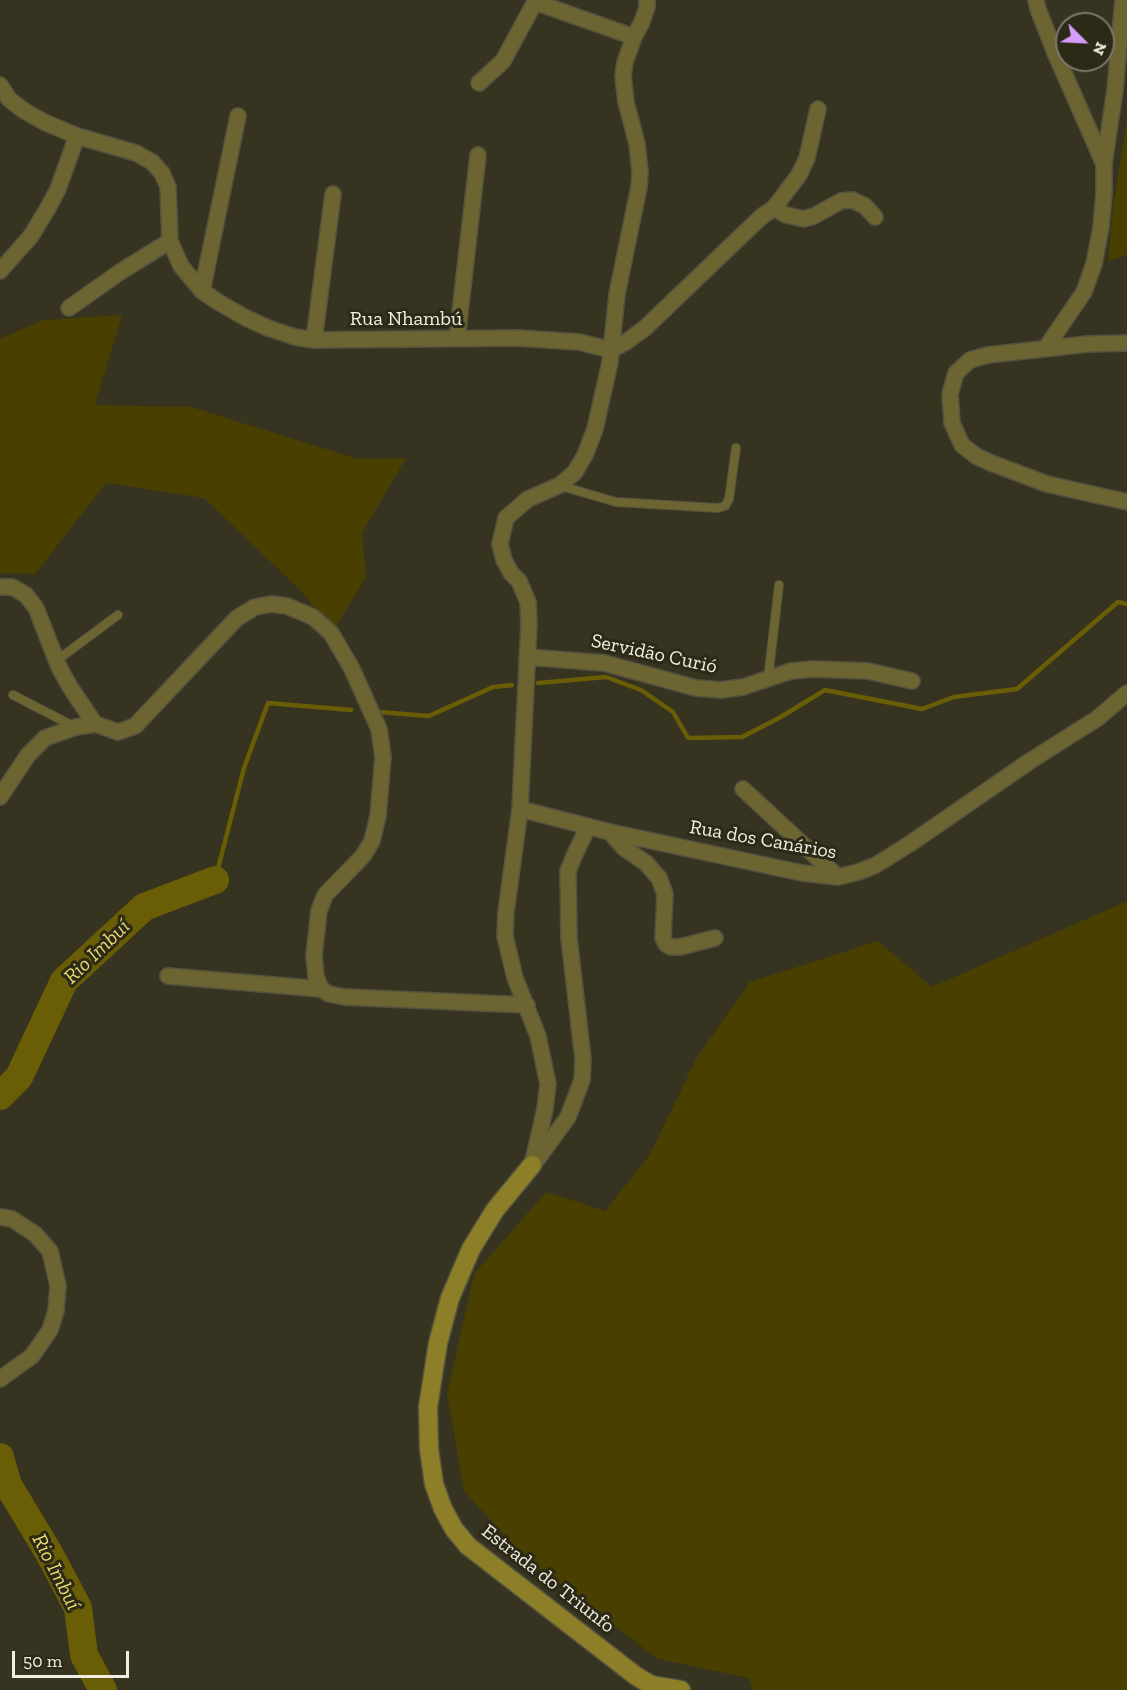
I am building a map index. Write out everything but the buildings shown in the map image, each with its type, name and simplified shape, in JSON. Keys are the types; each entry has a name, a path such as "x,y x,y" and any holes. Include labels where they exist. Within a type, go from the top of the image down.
{"street":[{"path":"532,1165 545,1109 548,1084 538,1036 515,978 505,936 506,912 520,809 528,602 519,582 504,560 500,544 506,518 528,499 560,485 574,472 585,455 595,429 610,362 617,294 639,187 637,144 627,110 623,76 625,62 642,22 647,0"},
{"path":"1036,0 1060,64 1104,164"},
{"path":"1046,349 1084,292 1094,264 1101,227 1104,164 1116,90 1123,0"},
{"path":"479,83 503,61 535,1 634,37"},
{"name":"Rua Nhambú","path":"0,86 9,99 44,123 77,136 136,153 152,162 162,174 168,187 170,241 181,266 202,291 246,318 268,328 295,337 314,340 549,339 579,342 611,350"},
{"path":"611,350 645,328 761,217 774,208 799,175 807,158 818,109"},
{"path":"202,291 238,116"},
{"path":"0,271 31,236 48,208 58,189 77,136"},
{"path":"457,339 478,155"},
{"path":"314,340 333,194"},
{"path":"774,208 786,215 804,219 841,201 852,200 865,206 875,218"},
{"path":"69,308 120,272 170,241"},
{"path":"1127,343 1088,344 988,355 970,360 956,373 950,394 952,423 962,445 976,456 991,464 1047,484 1127,502"},
{"path":"0,587 12,587 26,595 36,608 56,661 95,724"},
{"path":"0,797 28,754 45,738 76,727 95,724 118,732 135,726 237,618 255,607 271,604 287,606 313,617 331,633 351,667 379,729 383,757 378,816 372,841 363,856 325,895 319,911 314,955 316,977 321,989"},
{"name":"Servidão Curió","path":"527,657 604,663 696,688 721,690 742,687 791,671 868,670 912,681"},
{"name":"Rua dos Canários","path":"520,809 610,832 802,873 838,877 876,865 911,843 1030,761 1098,718 1127,693"},
{"path":"743,789 838,877"},
{"path":"532,1165 568,1117 582,1080 584,1059 569,938 568,871 588,827"},
{"path":"610,832 624,848 646,863 659,878 665,894 663,938 666,944 671,947 680,947 715,938"},
{"path":"168,976 321,989 329,994 345,997 527,1005"},
{"name":"Estrada do Triunfo","path":"532,1165 495,1210 471,1249 450,1298 438,1343 428,1407 429,1449 434,1484 442,1509 468,1546 636,1676 651,1685 681,1690"},
{"path":"0,1217 12,1219 35,1234 50,1251 58,1286 56,1311 50,1330 32,1356 0,1379"}],"lane":[{"path":"560,485 616,502 718,508 725,506 729,499 736,448"},
{"path":"768,679 779,585"},
{"path":"56,661 118,615"},
{"path":"13,695 76,727"}],"shaded area":[{"path":"1127,119 1127,255 1108,261 1113,207"},
{"path":"122,315 95,405 191,407 358,459 406,458 362,533 366,577 334,629 300,590 204,498 106,483 35,574 0,573 0,339 43,320"},
{"path":"1127,901 1127,1690 753,1690 749,1678 658,1659 524,1557 464,1491 447,1394 474,1274 546,1192 605,1211 649,1156 697,1057 750,982 878,941 932,987"}],"waterway":[{"path":"538,683 606,677 641,690 673,712 688,738 742,737 825,690 922,709 954,697 1017,689 1118,602 1127,604"},
{"path":"379,712 429,716 493,687 512,685"},
{"path":"215,880 244,768 268,703 351,710"},
{"name":"Rio Imbuí","path":"0,1096 19,1077 64,981 144,907 215,880"},
{"name":"Rio Imbuí","path":"0,1457 8,1485 49,1553 78,1608 84,1655 103,1690"}]}
